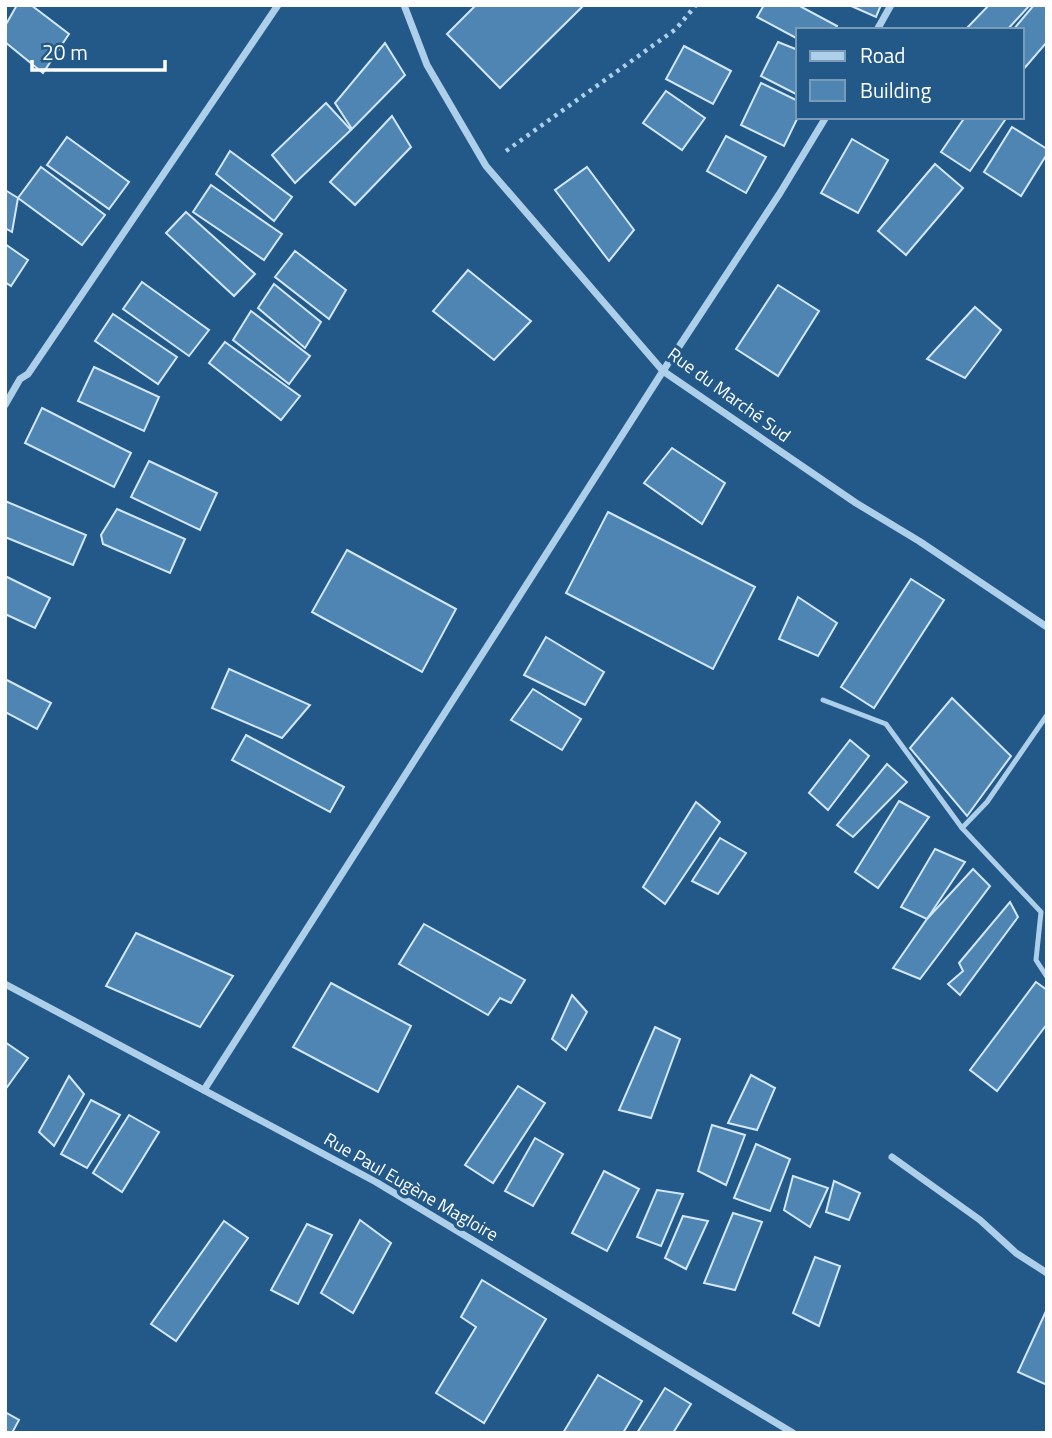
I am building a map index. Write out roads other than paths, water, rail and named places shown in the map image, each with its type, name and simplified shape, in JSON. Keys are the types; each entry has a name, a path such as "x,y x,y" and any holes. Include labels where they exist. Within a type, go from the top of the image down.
{"street":[{"path":"5,405 20,379 28,374 278,5"},
{"name":"Rue du Marché Sud","path":"404,5 426,65 486,166 663,371 856,503 919,541 1047,627"},
{"path":"878,28 891,5"},
{"path":"204,1090 663,371 780,193 824,119"},
{"name":"Rue Paul Eugène Magloire","path":"5,984 376,1182 793,1433"},
{"path":"892,1157 980,1220 1016,1253 1047,1272"}],"lane":[{"path":"823,700 886,724 962,828 1041,912 1037,960 1047,977"},
{"path":"962,828 987,802 1047,715"}]}
